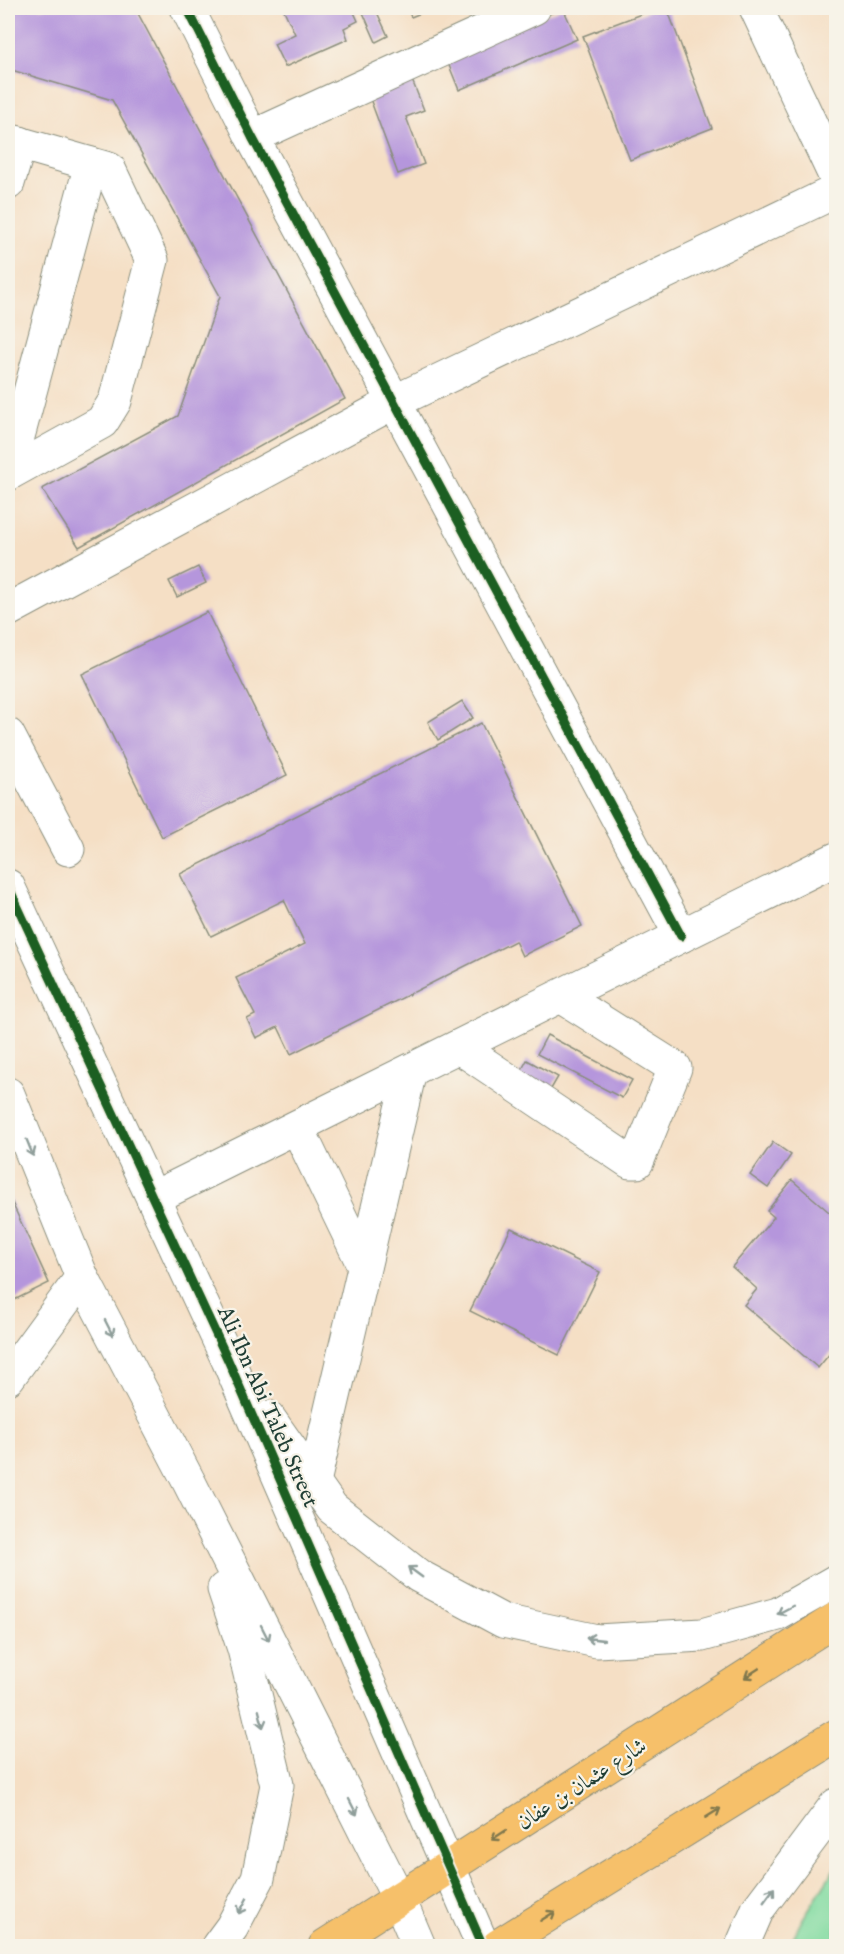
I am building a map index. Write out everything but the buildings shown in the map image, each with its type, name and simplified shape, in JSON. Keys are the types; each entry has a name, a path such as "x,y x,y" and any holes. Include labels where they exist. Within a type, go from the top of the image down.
{"main road":[{"name":"شارع عثمان بن عفان","path":"325,1947 837,1619"},
{"path":"498,1947 837,1736"}],"street":[{"path":"187,8 252,137 681,936"},
{"path":"252,137 534,8"},
{"path":"756,8 824,121 837,178"},
{"path":"8,183 14,141 109,169 152,260 115,401 102,422 8,474"},
{"path":"8,474 92,164"},
{"path":"8,610 394,402 837,191"},
{"path":"8,736 68,849"},
{"path":"153,1198 837,859"},
{"name":"Ali Ibn Abi Taleb Street","path":"8,886 228,1360 483,1947"},
{"path":"459,1047 630,1162 637,1162 675,1068 561,996"},
{"path":"314,1482 410,1071"},
{"path":"8,1094 82,1276 189,1482 399,1899 419,1947"},
{"path":"297,1127 364,1266"},
{"path":"8,1378 82,1276"},
{"path":"228,1360 332,1508 419,1576 503,1621 597,1641 702,1635 778,1614 837,1581"},
{"path":"189,1482 244,1649 277,1785 258,1878 232,1928 218,1947"},
{"path":"742,1947 758,1909 837,1805"}],"green space":[{"path":"836,1866 836,1946 789,1946 802,1920"}],"cycle path":[{"path":"187,8 252,137 681,936"},
{"path":"8,886 228,1360 483,1946"}]}
